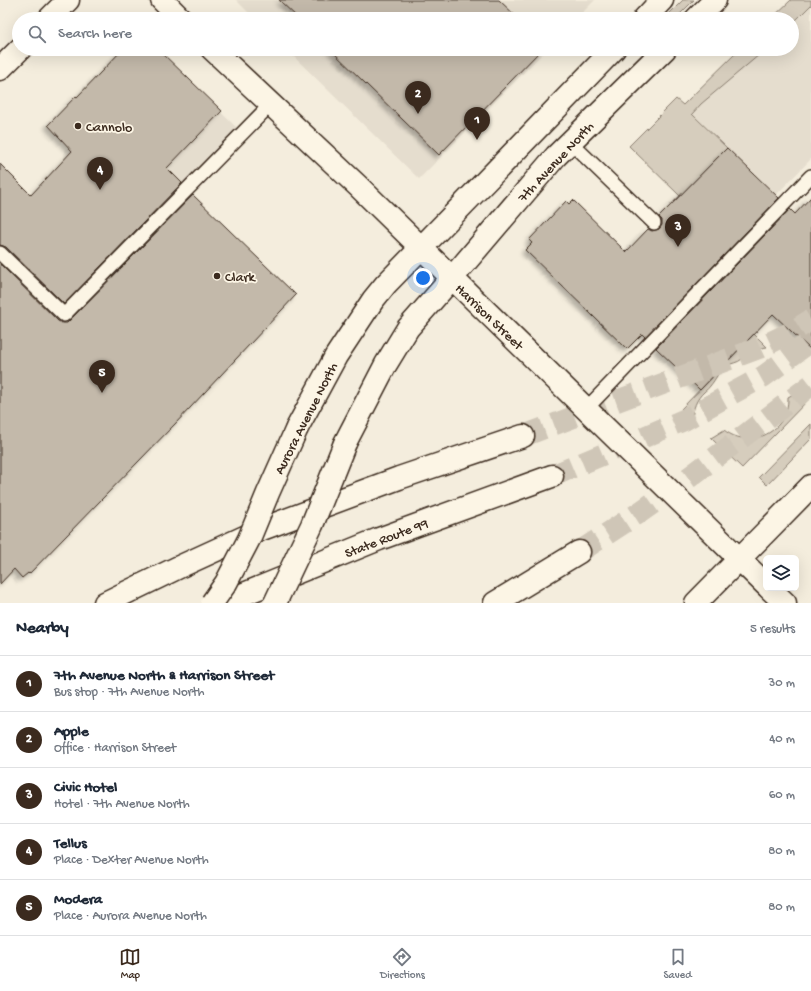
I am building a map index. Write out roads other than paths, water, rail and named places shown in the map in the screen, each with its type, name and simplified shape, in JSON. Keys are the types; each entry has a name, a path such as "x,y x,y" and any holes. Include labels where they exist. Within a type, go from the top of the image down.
{"main road":[{"path":"56,12 68,0"},
{"path":"162,0 174,12"},
{"path":"651,12 662,0"},
{"path":"703,12 715,0"},
{"path":"0,69 13,56"},
{"name":"Harrison Street","path":"219,56 358,186 763,582"},
{"path":"421,248 607,56"},
{"name":"7th Avenue North","path":"452,278 480,247 524,193 570,142 658,56"},
{"name":"Aurora Avenue North","path":"212,603 226,583 249,539 297,428 336,356 386,284 421,248"},
{"path":"275,603 312,525 345,443 386,364 408,328 452,278"},
{"path":"105,603 262,529 399,478 523,436"},
{"name":"State Route 99","path":"222,603 379,539 552,476"},
{"path":"696,603 811,486"},
{"path":"496,603 579,552"},
{"path":"772,591 785,603"}],"lane":[{"path":"0,253 64,315 270,105"},
{"path":"570,142 654,223"},
{"path":"586,409 707,275 811,176"}],"tunnel":[{"path":"523,436 759,348 788,334 811,320"},
{"path":"552,476 684,420 764,376 811,341"},
{"path":"579,552 639,513 691,476 811,385"}],"place":[{"name":"Apple","path":"418,114"},
{"name":"Cannolo","path":"78,126"},
{"name":"7th Avenue North & Harrison Street","path":"477,140"},
{"name":"Tellus","path":"100,190"},
{"name":"Civic Hotel","path":"678,247"},
{"name":"Clark","path":"217,276"},
{"name":"Modera","path":"102,393"}]}
